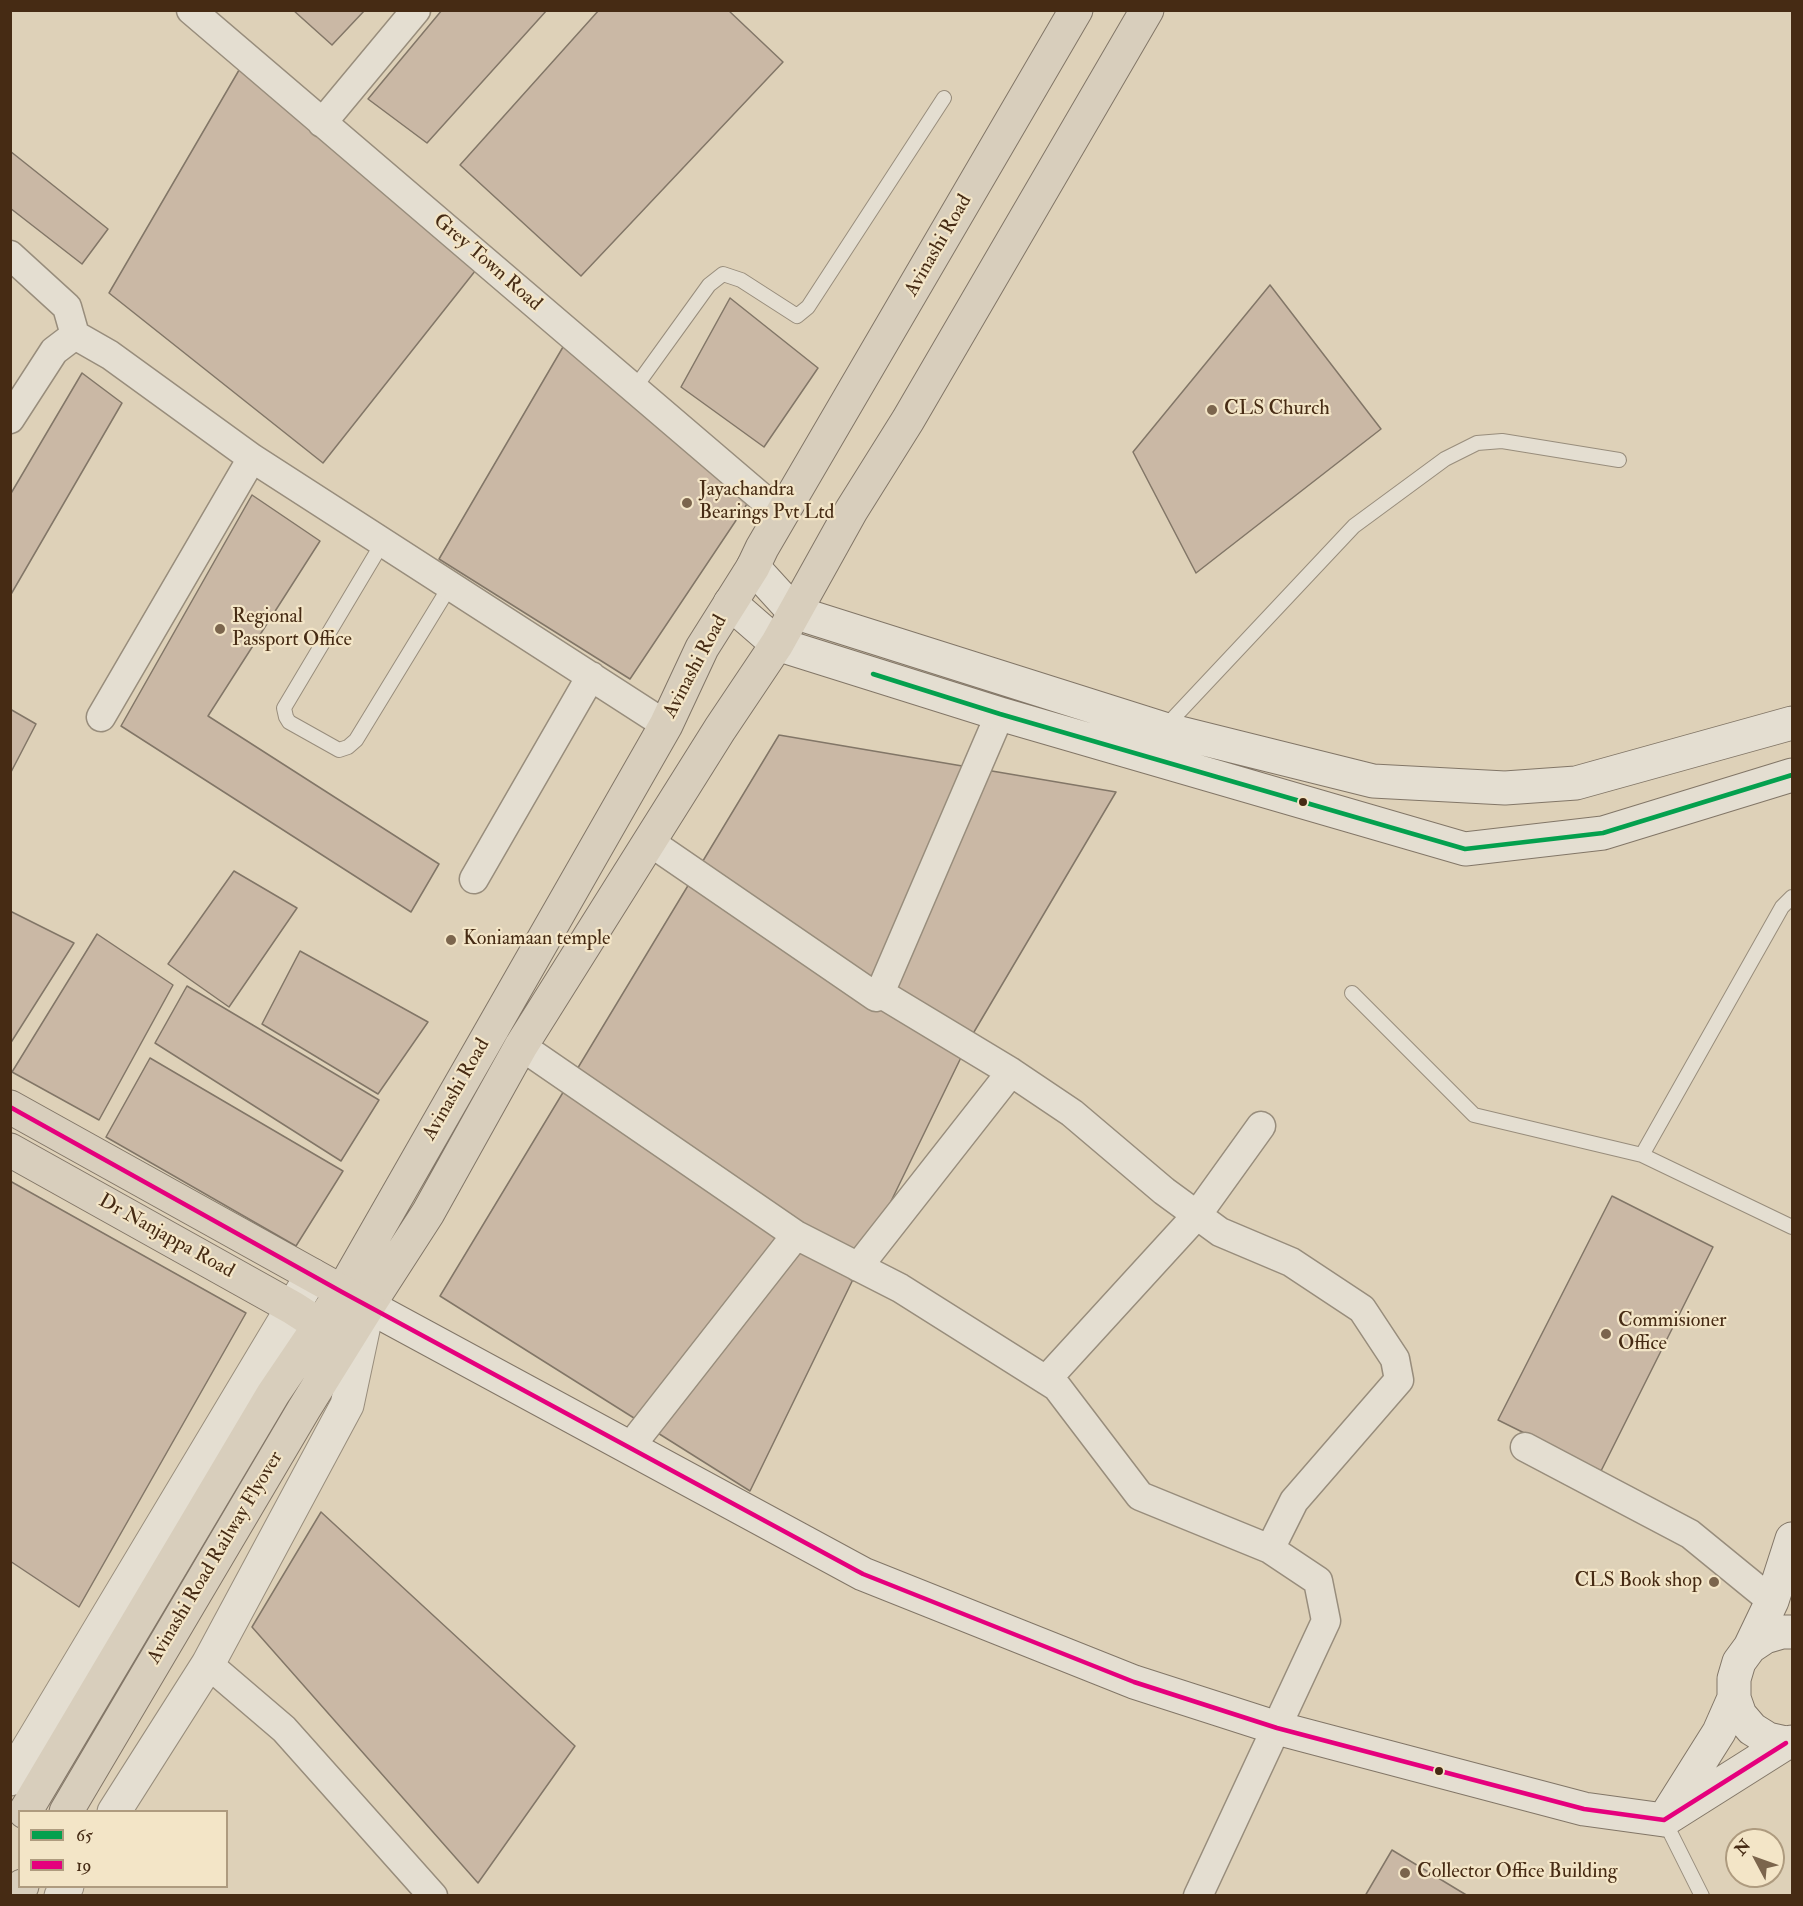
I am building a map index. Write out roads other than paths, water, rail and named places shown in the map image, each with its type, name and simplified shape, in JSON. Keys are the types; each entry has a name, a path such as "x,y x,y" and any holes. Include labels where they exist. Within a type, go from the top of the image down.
{"main road":[{"name":"Avinashi Road","path":"355,1299 666,725 702,648 753,567 1076,10"},
{"name":"Avinashi Road","path":"321,1326 355,1299 428,1213 521,1046 720,729 777,644 1147,10"},
{"path":"753,567 794,612 1164,729 1373,781 1505,788 1576,783 1792,723"},
{"path":"730,603 777,644 1000,714 1465,849 1604,833 1792,775"},
{"name":"Dr Nanjappa Road","path":"10,1107 355,1299"},
{"name":"Dr Nanjappa Road","path":"10,1150 293,1308 321,1326"},
{"path":"10,1779 312,1275"},
{"path":"115,1810 208,1664 346,1405 355,1299 863,1574 1134,1682 1277,1728 1584,1809 1664,1820 1789,1743"},
{"name":"Avinashi Road Railway Flyover","path":"67,1810 304,1409 355,1299"},
{"name":"Avinashi Road Railway Flyover","path":"26,1810 273,1394 321,1326"},
{"path":"1789,1743 1768,1739 1752,1730 1740,1715 1734,1698 1734,1679 1739,1662 1750,1647 1772,1601 1792,1539"},
{"path":"1750,1647 1765,1637 1782,1632 1792,1632"},
{"path":"1664,1820 1719,1732 1734,1698"}],"street":[{"path":"322,123 416,10"},
{"name":"Grey Town Road","path":"196,12 322,123 782,516"},
{"path":"10,255 67,307 75,335 110,355 252,458 666,725"},
{"path":"10,419 54,351 75,335"},
{"path":"101,717 252,458"},
{"path":"474,879 591,676"},
{"path":"1000,714 880,993 1011,1072 1072,1113 1164,1191 1220,1232 1291,1262 1362,1309 1395,1359 1399,1380 1294,1501 1270,1549"},
{"path":"650,842 876,997"},
{"path":"521,1046 796,1235 900,1288 1057,1387 1140,1496 1270,1549 1318,1581 1326,1621 1198,1896"},
{"path":"858,1267 1011,1072"},
{"path":"1046,1380 1197,1215 1261,1126"},
{"path":"630,1447 796,1235"},
{"path":"1525,1447 1690,1534 1772,1601"},
{"path":"208,1664 284,1729 433,1896"}],"lane":[{"path":"634,389 709,285 723,274 741,280 797,316 808,307 944,98"},
{"path":"1164,729 1353,526 1439,462 1477,443 1502,441 1619,459"},
{"path":"383,542 284,708 289,722 339,750 348,747 356,740 450,586"},
{"path":"1642,1155 1782,907 1792,897"},
{"path":"1352,993 1474,1115 1642,1155 1792,1227"},
{"path":"1664,1820 1702,1896"}],"place":[{"name":"CLS Church","path":"1212,410"},
{"name":"Jayachandra Bearings Pvt Ltd","path":"687,503"},
{"name":"Regional Passport Office","path":"220,629"},
{"name":"Koniamaan temple","path":"451,940"},
{"name":"Commisioner Office","path":"1606,1334"},
{"name":"CLS Book shop","path":"1714,1582"},
{"name":"Collector Office Building","path":"1405,1873"}]}
